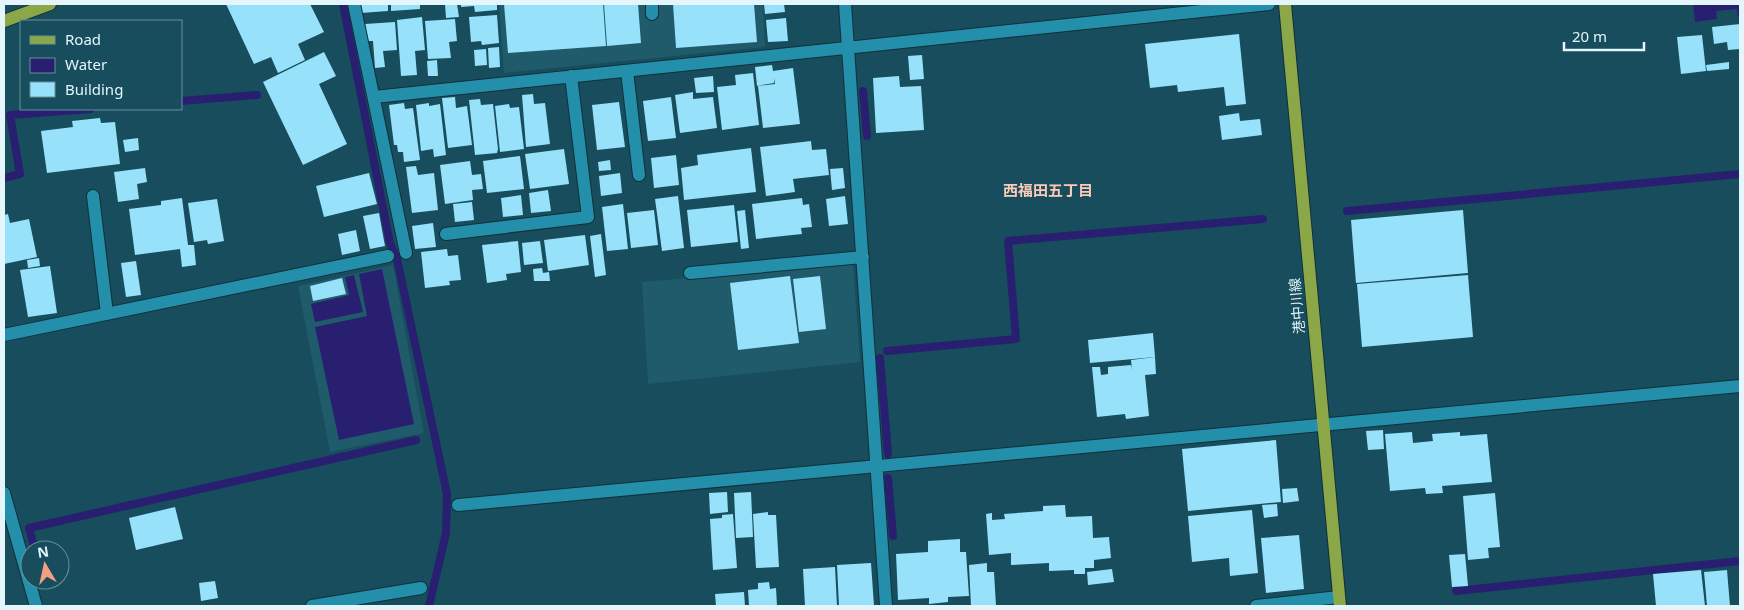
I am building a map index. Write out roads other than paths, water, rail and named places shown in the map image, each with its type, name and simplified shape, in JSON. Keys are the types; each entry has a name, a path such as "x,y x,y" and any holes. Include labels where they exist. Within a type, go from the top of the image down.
{"main road":[{"path":"4,21 50,4"},
{"name":"港中川線","path":"1285,4 1339,602"}],"street":[{"path":"354,4 406,253"},
{"path":"845,4 886,606"},
{"path":"374,97 1269,4"},
{"path":"627,71 639,176"},
{"path":"446,234 588,217 571,76"},
{"path":"93,196 107,314"},
{"path":"4,336 388,256"},
{"path":"690,273 863,257"},
{"path":"458,505 1740,386"},
{"path":"4,493 36,606"},
{"path":"312,606 421,588"},
{"path":"1256,606 1339,602"}],"water":[{"path":"1693,4 1740,4 1740,17 1738,17 1737,9 1716,11 1717,19 1695,22"},
{"path":"382,269 414,424 339,440 315,327 367,316 359,274"},
{"path":"354,275 363,312 315,322 311,304 349,295 345,277"}],"waterway":[{"path":"343,4 390,243 397,259 447,494 446,533 429,606"},
{"path":"863,91 867,136"},
{"path":"182,101 257,95"},
{"path":"4,178 20,174 10,115 77,110"},
{"path":"1347,211 1740,174"},
{"path":"887,351 1016,339 1008,241 1263,219"},
{"path":"880,358 888,454"},
{"path":"32,540 29,528 416,440"},
{"path":"888,478 893,536"},
{"path":"1456,591 1740,561"}],"district":[{"name":"西福田五丁目","path":"1048,191"}]}
